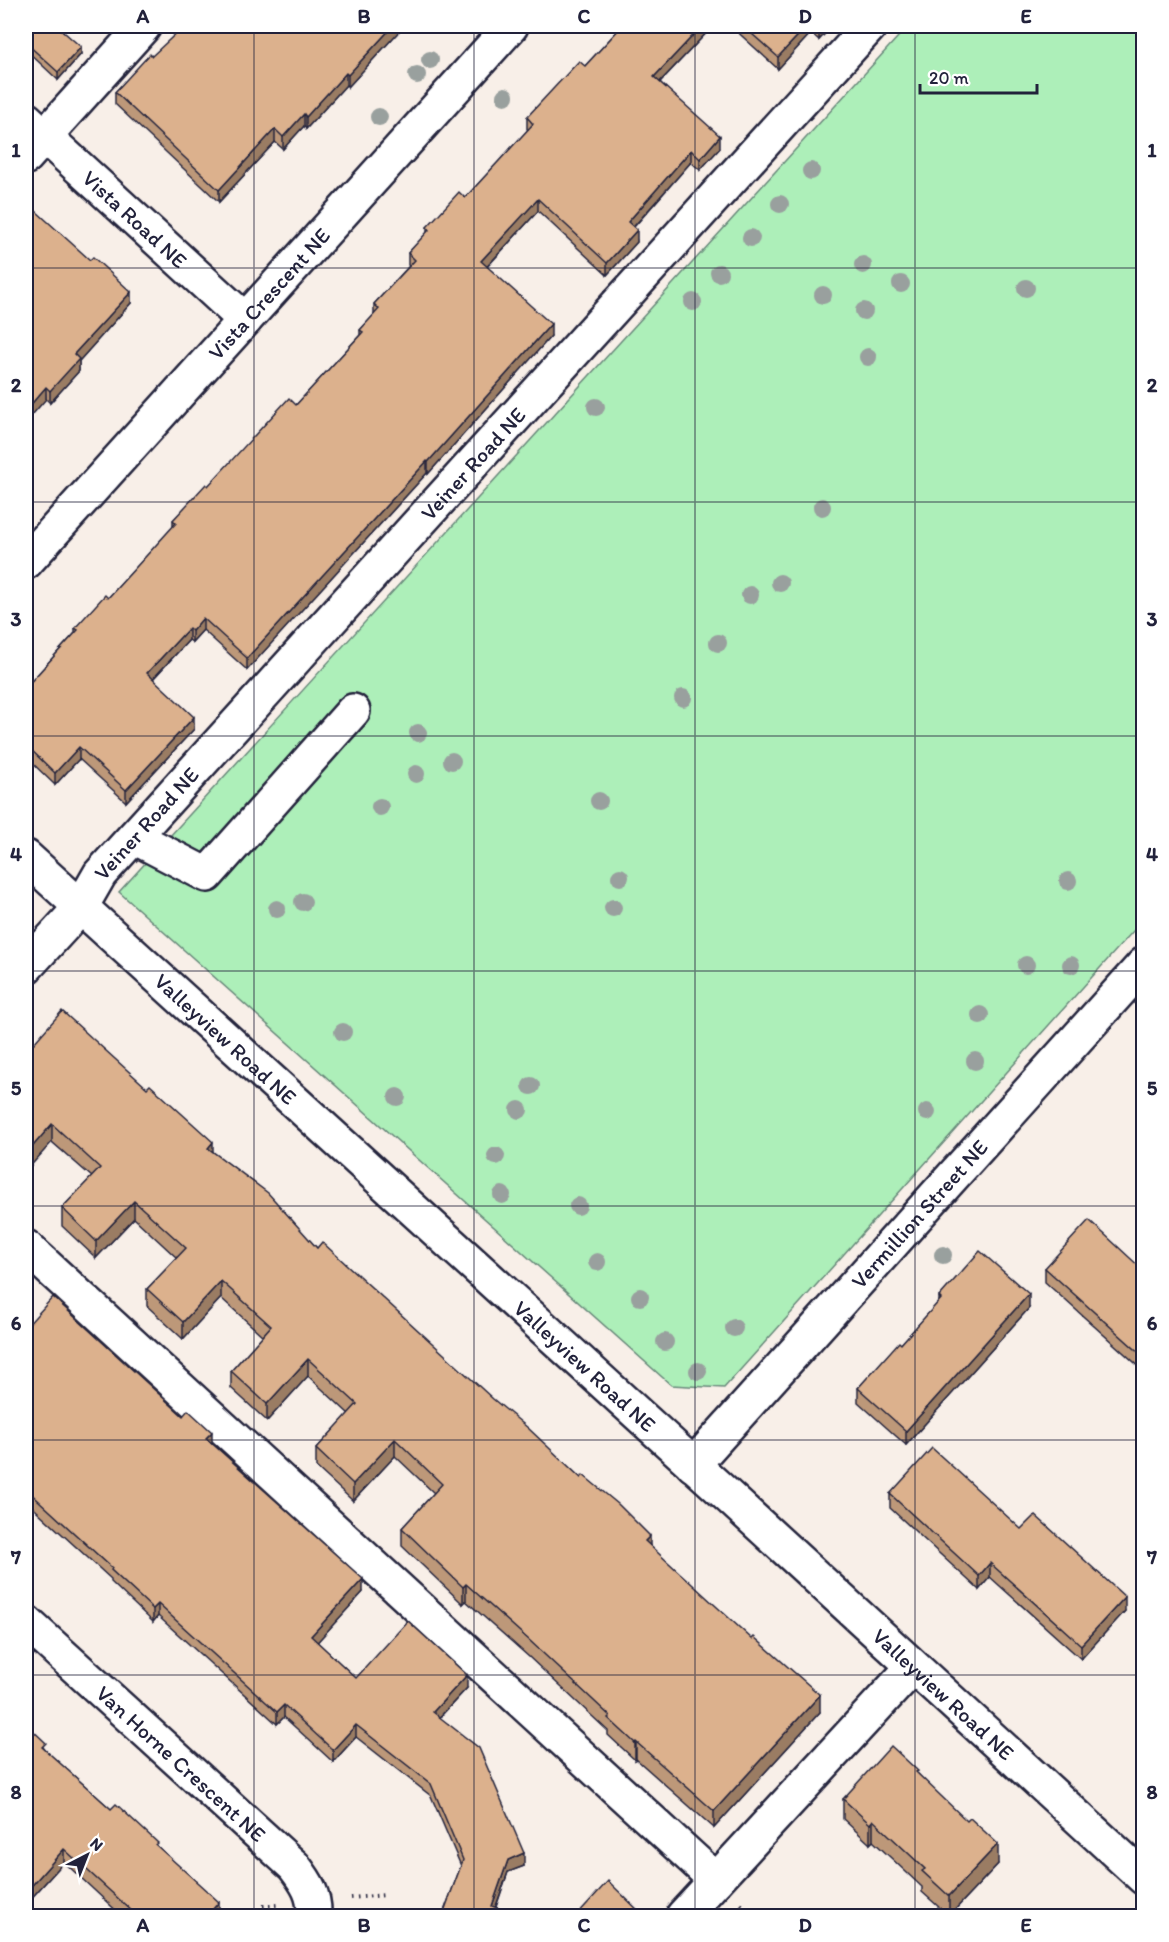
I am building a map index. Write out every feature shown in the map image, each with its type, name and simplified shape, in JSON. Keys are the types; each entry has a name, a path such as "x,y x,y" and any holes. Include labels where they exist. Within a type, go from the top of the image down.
{"street":[{"path":"32,137 144,26"},
{"name":"Vista Crescent NE","path":"26,562 511,26"},
{"name":"Veiner Road NE","path":"26,967 81,907 100,874 870,26"},
{"name":"Vista Road NE","path":"32,137 245,320"},
{"path":"134,837 207,875 353,711"},
{"name":"Valleyview Road NE","path":"26,857 1143,1878"},
{"name":"Vermillion Street NE","path":"693,1465 1143,964"},
{"path":"26,1247 716,1880"},
{"name":"Van Horne Crescent NE","path":"26,1622 294,1866 307,1884 315,1902 314,1917"},
{"path":"683,1917 913,1667"}],"green space":[{"path":"908,26 1143,26 1143,920 724,1388 671,1385 119,892"}],"building":[{"path":"36,26 57,26 81,47 58,72 26,43 26,37"},
{"path":"184,26 393,26 306,117 304,114 283,137 275,129 219,190 115,92 150,54 152,56"},
{"path":"622,26 702,26 654,77 720,136 700,159 691,150 628,222 637,230 607,263 538,199 481,261 551,324 428,462 247,658 203,618 192,631 189,628 147,673 194,717 126,790 79,747 55,773 26,745 26,687 78,630 75,628 105,595 108,598 176,523 173,520 206,484 208,486 289,398 296,405 363,332 360,330 379,309 374,304 415,260 408,253 429,230 427,227 459,192 465,198 533,124 527,117 579,61 585,66"},
{"path":"743,26 807,26 778,57"},
{"path":"26,202 90,260 93,257 131,292 74,354 79,359 50,391 46,387 26,410"},
{"path":"62,1011 147,1088 150,1085 213,1142 208,1148 268,1193 317,1248 322,1242 581,1478 583,1475 618,1504 650,1536 645,1541 752,1639 754,1637 820,1695 714,1811 635,1743 608,1718 610,1716 529,1640 466,1584 463,1587 402,1528 442,1484 395,1439 353,1484 316,1449 357,1404 308,1359 267,1404 231,1371 271,1326 221,1281 183,1322 147,1289 186,1248 134,1201 96,1241 62,1208 100,1168 52,1124 26,1154 26,1052"},
{"path":"1089,1220 1143,1270 1143,1356 1045,1268"},
{"path":"980,1251 1029,1294 906,1431 858,1388 899,1342 901,1344"},
{"path":"53,1297 183,1416 188,1410 212,1432 206,1438 363,1579 311,1636 356,1678 408,1621 467,1675 433,1712 479,1748 524,1853 508,1860 492,1906 511,1913 510,1917 442,1917 463,1860 431,1784 356,1725 333,1750 284,1705 277,1712 158,1604 153,1609 26,1489 26,1327"},
{"path":"932,1448 1021,1529 1035,1515 1125,1597 1081,1645 990,1563 979,1576 890,1494"},
{"path":"26,1724 46,1743 42,1747 111,1809 116,1804 158,1843 156,1845 219,1902 206,1917 131,1917 133,1912 64,1849 26,1892 26,1824 29,1821 26,1818"},
{"path":"891,1746 967,1821 970,1818 998,1844 949,1896 922,1871 925,1869 873,1820 870,1824 843,1799"},
{"path":"608,1881 643,1915 641,1917 575,1917"}]}
